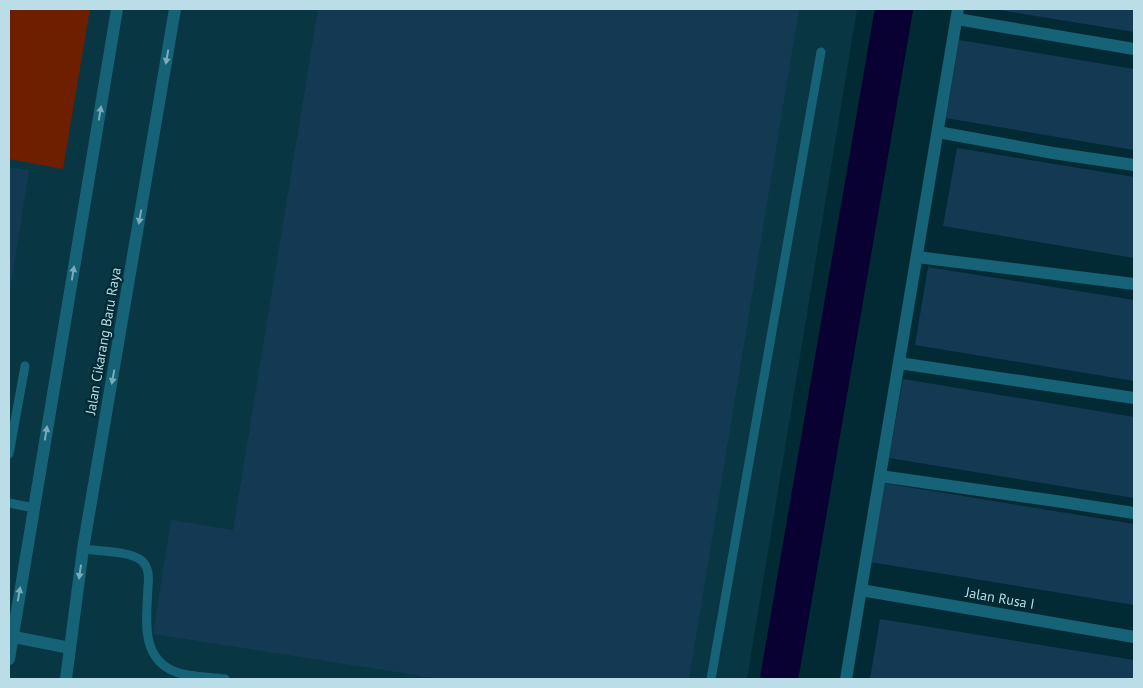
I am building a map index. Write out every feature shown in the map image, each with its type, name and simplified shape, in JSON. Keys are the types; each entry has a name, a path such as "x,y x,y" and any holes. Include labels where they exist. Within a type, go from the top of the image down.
{"street":[{"path":"9,659 10,637 34,508 117,9"},
{"name":"Jalan Cikarang Baru Raya","path":"66,679 83,549 175,9"},
{"path":"846,679 958,14 1134,49"},
{"path":"938,132 1053,153 1134,165"},
{"path":"917,257 1134,284"},
{"path":"899,362 1134,398"},
{"path":"880,476 1134,513"},
{"name":"Jalan Rusa I","path":"861,590 1134,637"},
{"path":"10,637 70,648"}],"lane":[{"path":"711,679 821,52"},
{"path":"9,454 24,366"},
{"path":"9,504 34,508"},
{"path":"83,549 134,556 144,562 149,575 146,627 151,650 160,664 178,673 226,679"}],"shaded area":[{"path":"9,9 857,9 747,679 9,679"},
{"path":"9,9 90,9 63,169 9,159"}],"building":[{"path":"318,9 799,9 689,679 441,679 153,634 171,520 233,530"},
{"path":"1134,9 1134,32 1000,10"},
{"path":"959,40 1134,69 1134,150 946,118"},
{"path":"957,148 1134,177 1134,258 943,226"},
{"path":"9,167 29,170 10,291 9,291"},
{"path":"928,267 1134,300 1134,381 915,345"},
{"path":"903,379 1134,417 1134,498 889,458"},
{"path":"883,483 1134,524 1134,605 870,562"},
{"path":"880,619 1134,660 1134,679 870,679"}],"waterway":[{"path":"779,679 894,9"}]}
